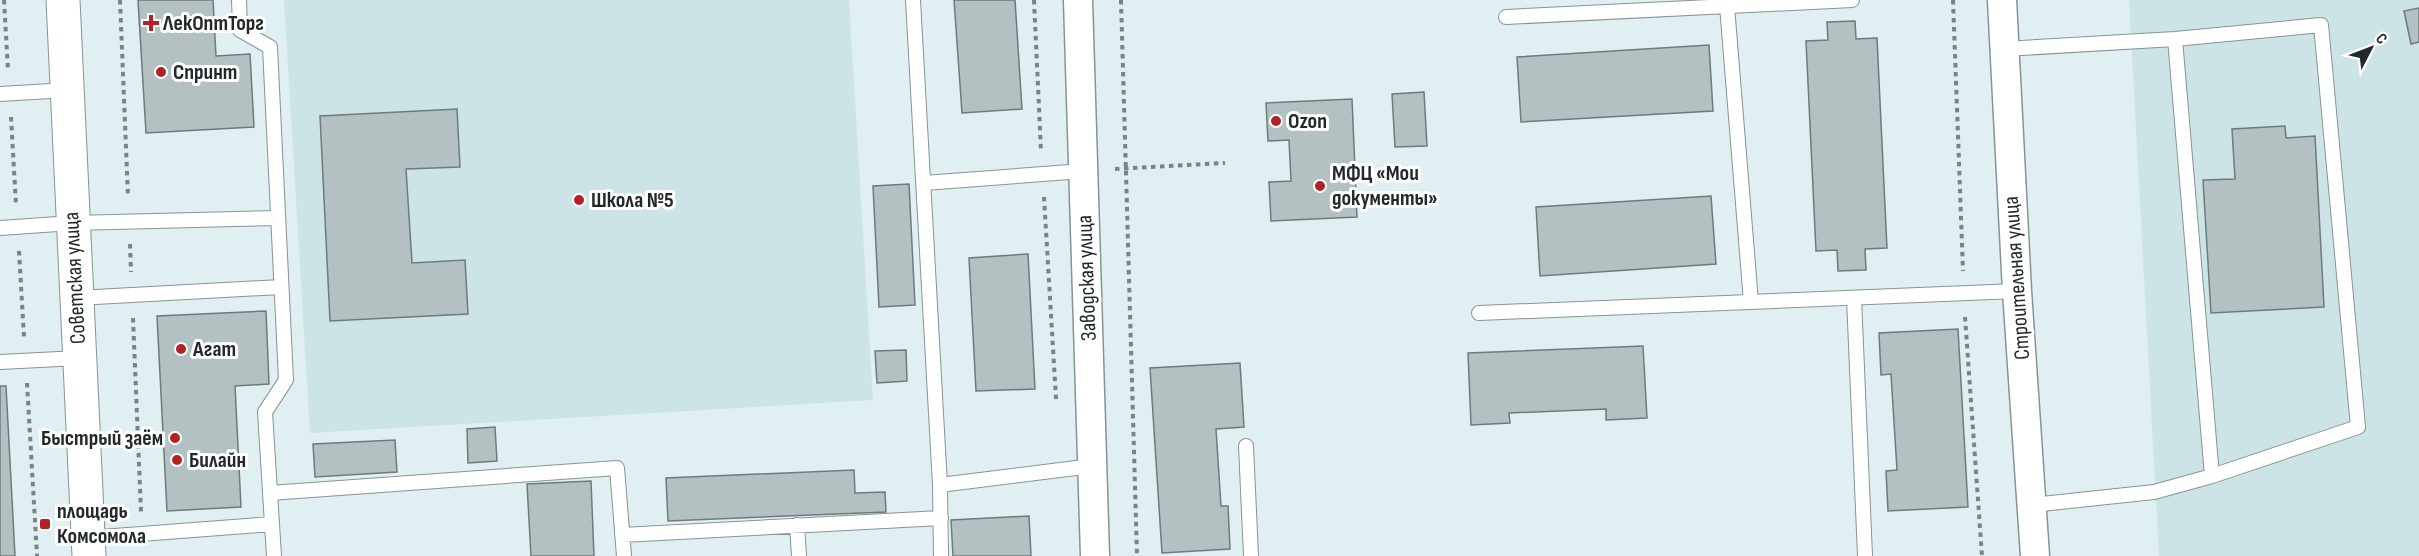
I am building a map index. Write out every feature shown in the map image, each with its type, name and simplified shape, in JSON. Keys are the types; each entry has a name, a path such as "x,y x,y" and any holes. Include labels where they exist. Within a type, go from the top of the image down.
{"street":[{"name":"Советская улица","path":"63,0 69,90 72,223 88,547"},
{"name":"Заводская улица","path":"1078,0 1095,556"},
{"name":"Строительная улица","path":"2002,0 2017,291 2035,556"}],"lane":[{"path":"238,0 240,30 270,47 286,380 265,412 274,556"},
{"path":"912,0 940,485 941,556"},
{"path":"1506,17 1850,0"},
{"path":"1727,6 1750,302"},
{"path":"2004,49 2175,39 2321,25 2358,427 2212,476 2154,492 2032,505"},
{"path":"2175,39 2212,476"},
{"path":"5,94 69,90"},
{"path":"924,183 1083,171"},
{"path":"0,228 72,223 278,218"},
{"path":"76,298 281,287"},
{"path":"1479,314 2017,291"},
{"path":"1854,298 1865,556"},
{"path":"0,362 79,358"},
{"path":"1246,446 1251,556"},
{"path":"940,485 1092,466"},
{"path":"270,493 616,468 624,556"},
{"path":"622,535 940,518"},
{"path":"88,547 272,524"},
{"path":"797,525 799,556"}],"path":[{"path":"4,0 5,94 17,227 37,556"},
{"path":"1034,0 1056,400"},
{"path":"1121,0 1137,556"},
{"path":"1083,171 1225,163"}],"shaded area":[{"name":"Школа №5","path":"284,0 849,0 873,400 310,433"},
{"path":"2129,0 2419,0 2419,556 2159,556"}],"building":[{"path":"138,0 213,0 216,56 250,54 254,127 146,133"},
{"path":"954,0 1015,0 1022,109 962,113"},
{"path":"2419,8 2419,42 2411,44 2404,11"},
{"path":"1855,21 1856,39 1877,38 1887,248 1865,249 1866,270 1838,271 1837,250 1816,251 1806,41 1828,40 1827,22"},
{"path":"1709,45 1713,111 1521,122 1517,57"},
{"path":"1424,92 1427,146 1395,147 1392,94"},
{"path":"1352,99 1357,217 1271,221 1269,182 1291,181 1289,140 1268,141 1266,103"},
{"path":"457,109 460,167 406,169 412,263 465,260 468,314 330,321 320,116"},
{"path":"2285,126 2286,138 2315,136 2324,307 2211,313 2203,180 2235,179 2232,129"},
{"path":"909,184 915,305 879,307 873,186"},
{"path":"1711,196 1716,264 1540,276 1536,207"},
{"path":"1028,254 1035,389 976,391 969,258"},
{"path":"266,311 269,384 235,386 241,507 167,511 157,316"},
{"path":"1958,329 1968,507 1888,511 1886,471 1897,470 1891,374 1881,375 1879,333"},
{"path":"1643,346 1647,418 1606,420 1606,409 1509,413 1510,423 1471,425 1468,353"},
{"path":"906,350 907,381 877,383 875,351"},
{"path":"1240,363 1244,427 1216,429 1221,506 1228,506 1230,549 1162,553 1150,368"},
{"path":"0,386 6,386 15,556 0,556"},
{"path":"495,427 497,461 468,463 467,429"},
{"path":"395,440 397,472 315,477 313,444"},
{"path":"854,470 855,493 885,492 886,512 668,521 666,478"},
{"path":"591,481 594,556 531,556 527,484"},
{"path":"1029,516 1031,556 953,556 951,520"}],"place":[{"name":"ЛекОптТорг","path":"151,23"},
{"name":"Спринт","path":"161,72"},
{"name":"Ozon","path":"1276,121"},
{"name":"МФЦ «Мои документы»","path":"1320,186"},
{"name":"Школа №5","path":"579,200"},
{"name":"Агат","path":"181,349"},
{"name":"Быстрый заём","path":"175,438"},
{"name":"Билайн","path":"177,460"},
{"name":"площадь Комсомола","path":"45,524"}]}
